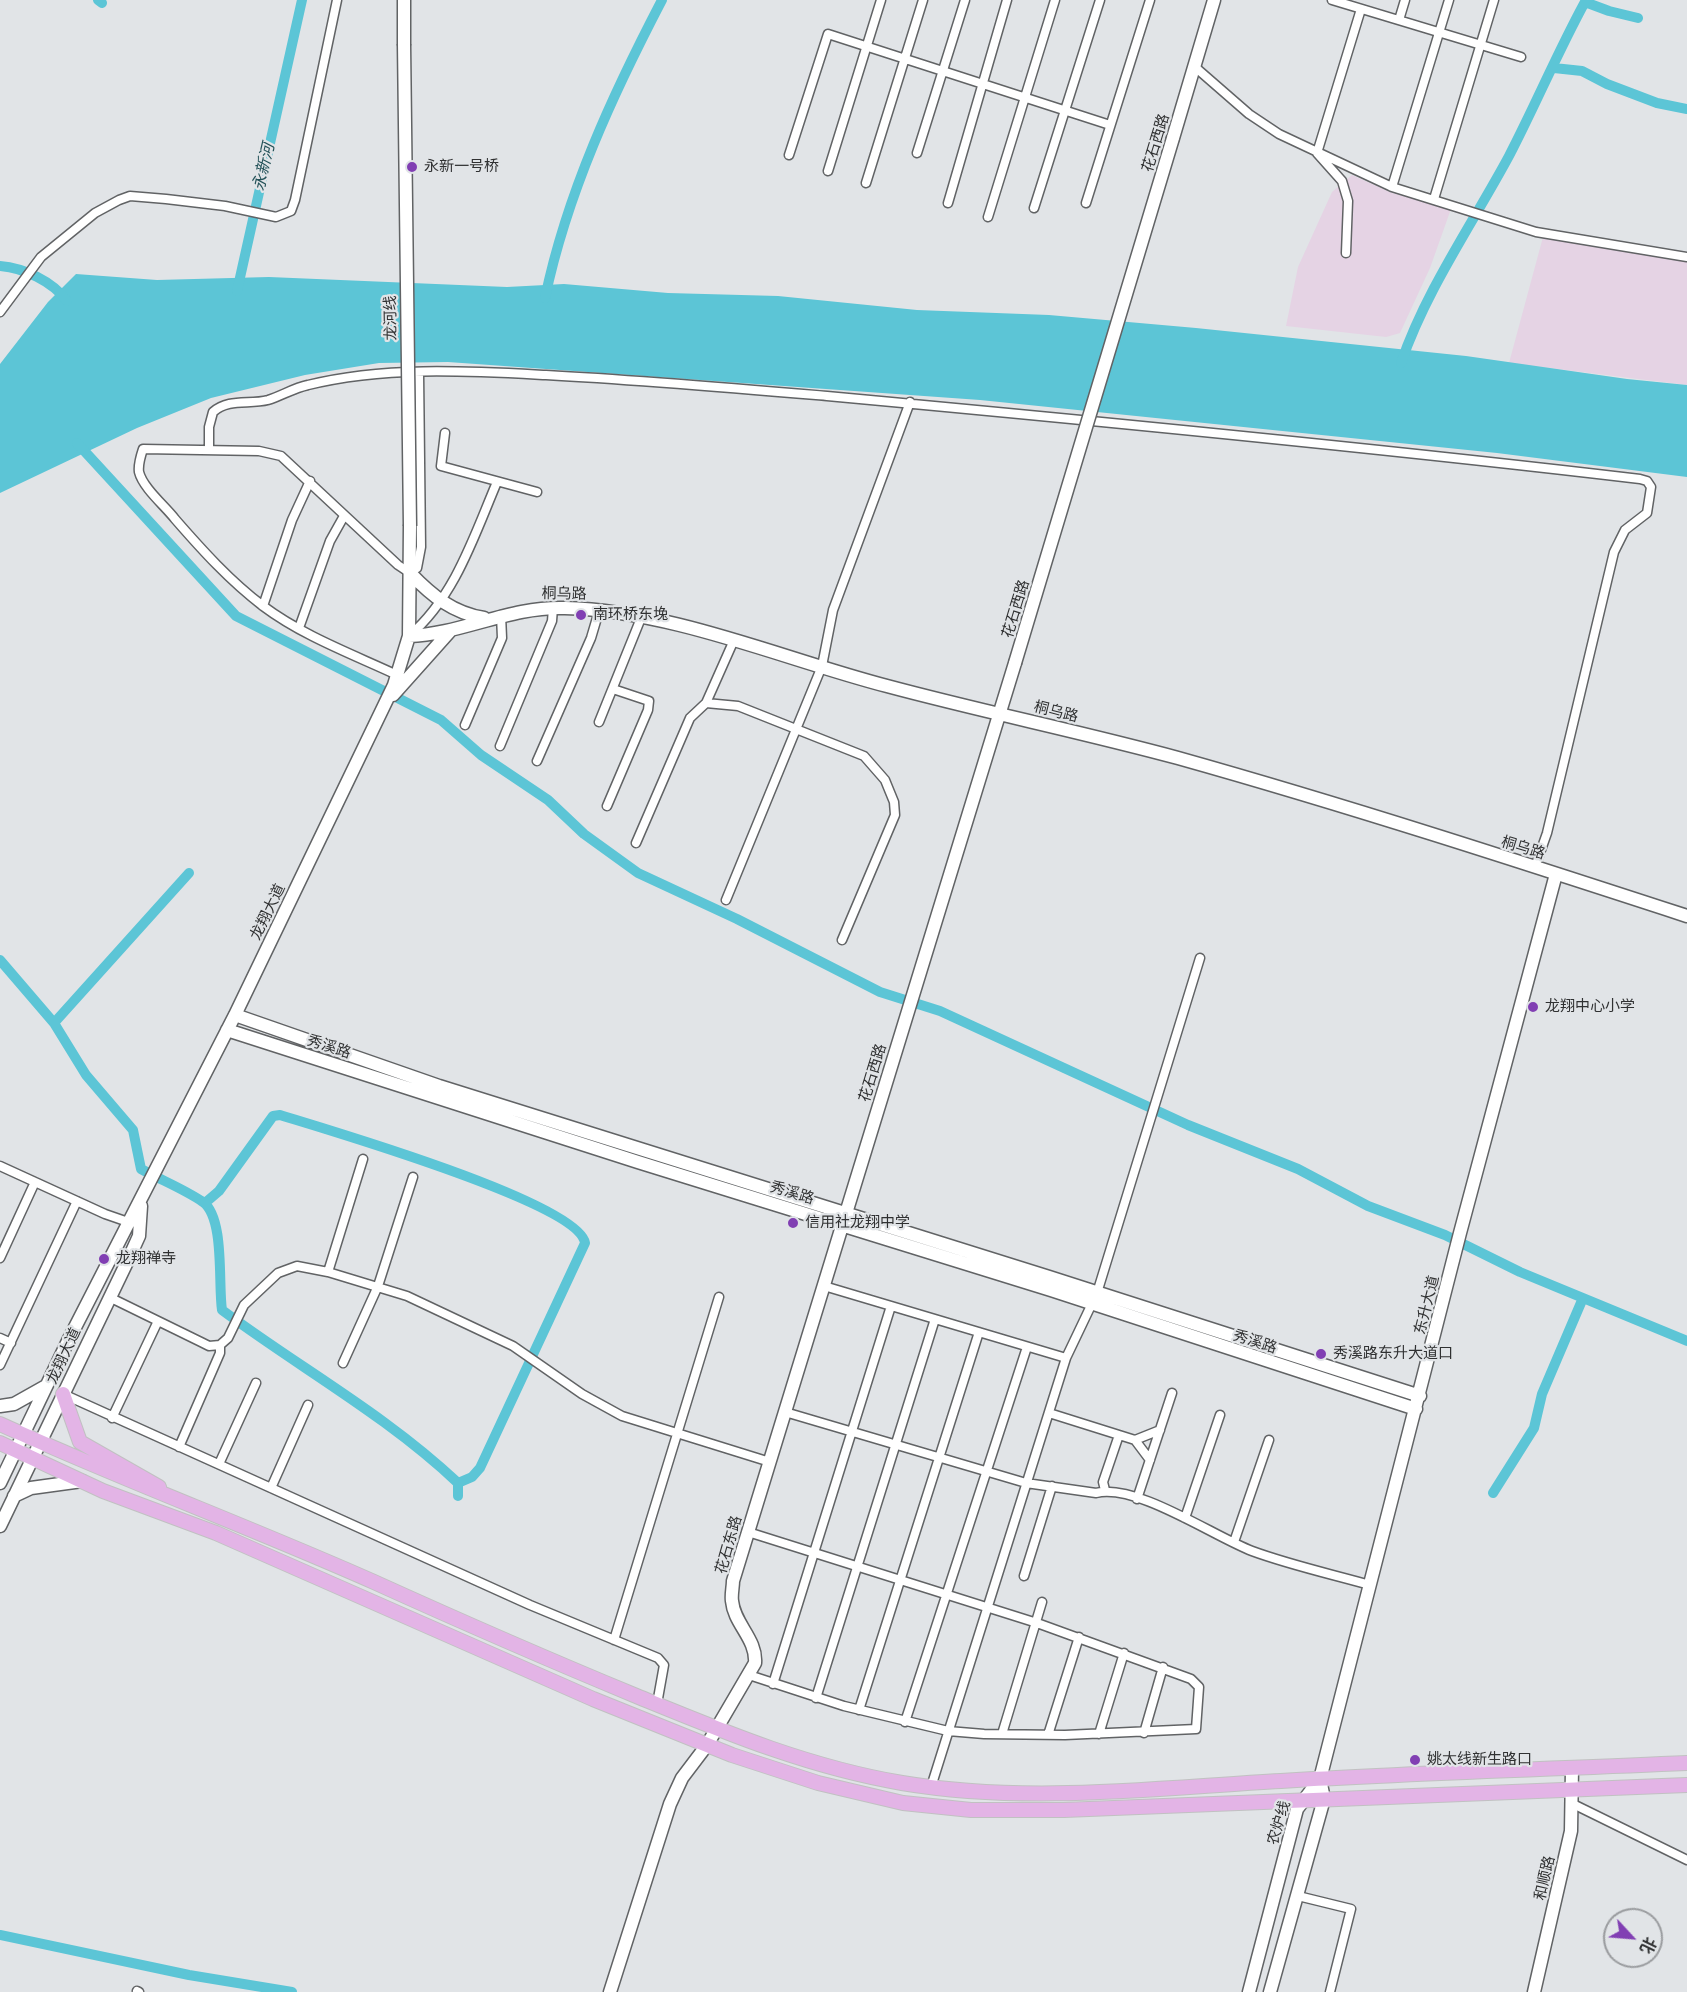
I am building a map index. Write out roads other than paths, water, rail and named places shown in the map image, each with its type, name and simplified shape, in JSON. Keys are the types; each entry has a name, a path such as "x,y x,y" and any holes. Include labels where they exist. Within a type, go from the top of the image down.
{"main road":[{"path":"63,1394 80,1442 89,1449 148,1478 168,1494"},
{"path":"0,1424 106,1472 168,1494 497,1638 716,1729 772,1751 828,1767 931,1787 971,1792 1038,1794 1687,1763"},
{"path":"0,1443 149,1510 216,1533 593,1699 707,1745 818,1784 903,1803 948,1808 1064,1810 1324,1799 1573,1797 1687,1785"}],"street":[{"path":"0,312 23,284 36,263 94,213 130,196 232,208 276,217 291,211 337,0"},
{"name":"龙河线","path":"404,0 410,526 409,636"},
{"path":"828,171 881,0"},
{"path":"866,183 923,0"},
{"path":"917,153 965,0"},
{"path":"948,203 1007,0"},
{"path":"988,217 1055,0"},
{"path":"1034,208 1100,0"},
{"path":"1086,203 1150,0"},
{"name":"花石西路","path":"844,1219 1015,663 1214,0"},
{"path":"1332,0 1521,57"},
{"path":"1399,20 1405,0"},
{"path":"1392,187 1449,0"},
{"path":"1434,199 1494,0"},
{"path":"1317,153 1361,9"},
{"path":"789,155 828,34 1110,125"},
{"path":"1195,67 1249,114 1279,134 1392,187 1486,214 1536,232 1687,257"},
{"path":"1317,153 1342,181 1348,201 1346,253"},
{"path":"209,450 209,427 213,412 228,403 263,401 309,384 352,377 493,372 647,381 910,402 1435,454 1647,481 1651,487 1647,513 1643,519 1625,530 1614,552 1547,833 1535,867"},
{"path":"410,573 417,568 421,547 419,373"},
{"path":"726,900 822,666 833,610 910,402"},
{"path":"446,433 441,466 537,492"},
{"path":"396,680 299,628 263,606 235,583 199,546 146,484 139,472 142,449 272,453 291,463 344,516 441,601 456,611 488,619"},
{"path":"263,606 292,520 310,481"},
{"path":"409,636 429,617 441,601 458,570 498,482"},
{"path":"299,628 330,541 344,516"},
{"path":"500,746 552,621 553,608"},
{"name":"桐乌路","path":"409,636 430,635 501,615 553,608 599,611 641,618 734,640 885,686 1175,758 1535,867 1687,916"},
{"path":"537,761 591,638 599,611"},
{"path":"465,725 502,638 501,615"},
{"path":"599,722 641,618"},
{"path":"384,705 453,628"},
{"name":"龙翔大道","path":"0,1483 47,1385 134,1224 143,1196 160,1160 235,1015 396,680 409,636"},
{"path":"636,843 690,718 706,703 734,640"},
{"path":"607,806 648,710 649,701 613,689"},
{"path":"706,703 738,706 864,756 885,780 894,802 895,815 842,940"},
{"name":"东升大道","path":"1320,1779 1460,1233 1556,874"},
{"path":"931,1787 1066,1358 1095,1299 1158,1100 1200,957"},
{"name":"秀溪路","path":"235,1015 439,1086 844,1219 1095,1299 1420,1396"},
{"name":"秀溪路","path":"227,1030 638,1162 844,1219"},
{"path":"328,1272 363,1159"},
{"path":"0,1166 134,1224"},
{"path":"343,1363 378,1286 413,1177"},
{"path":"0,1258 35,1182"},
{"path":"0,1365 77,1201"},
{"name":"花石东路","path":"609,1992 669,1804 682,1778 707,1745 755,1663 756,1653 732,1601 734,1581 844,1219"},
{"name":"龙翔大道","path":"0,1526 132,1251 134,1224"},
{"path":"109,1297 209,1346 220,1345 228,1338 244,1305 278,1274 297,1266 328,1272 407,1296 513,1346 600,1406 622,1416 770,1462"},
{"path":"824,1286 1066,1358"},
{"path":"614,1640 719,1297"},
{"name":"秀溪路","path":"1095,1299 1416,1409"},
{"path":"773,1684 891,1306"},
{"path":"816,1698 935,1319"},
{"path":"112,1418 158,1321"},
{"path":"859,1710 980,1332"},
{"path":"0,1338 10,1343"},
{"path":"179,1447 220,1353 220,1345"},
{"path":"904,1722 1027,1347"},
{"path":"219,1464 256,1383"},
{"path":"0,1406 14,1404 47,1385"},
{"path":"1137,1499 1172,1393"},
{"path":"63,1394 112,1418 658,1658 664,1665 657,1704"},
{"path":"271,1488 308,1405"},
{"path":"785,1412 1026,1483 1096,1493 1122,1492 1185,1518 1256,1552 1370,1585"},
{"path":"1049,1413 1135,1440 1150,1460"},
{"path":"1185,1518 1220,1414"},
{"path":"1135,1440 1160,1430"},
{"path":"1106,1491 1102,1482 1119,1435"},
{"path":"1234,1542 1269,1440"},
{"path":"14,1496 31,1488 82,1481"},
{"path":"1024,1576 1052,1486"},
{"path":"748,1532 1079,1637 1191,1679 1199,1687 1197,1729 1144,1733 1048,1735 948,1731 904,1722 816,1698 749,1675"},
{"path":"1002,1734 1042,1602"},
{"path":"1048,1735 1079,1637"},
{"path":"1099,1734 1124,1653"},
{"path":"1144,1733 1163,1667"},
{"name":"和顺路","path":"1534,1992 1571,1831 1572,1768"},
{"path":"1270,1992 1324,1799 1320,1779"},
{"name":"农炉线","path":"1249,1992 1301,1800 1320,1779"},
{"path":"1573,1797 1687,1860"},
{"path":"1298,1896 1351,1909 1329,1992"}],"water":[{"path":"76,274 157,280 269,277 507,287 564,284 668,293 778,296 917,310 1049,315 1466,356 1627,379 1687,385 1687,477 1497,453 980,400 448,362 379,363 305,375 211,398 137,428 0,493 0,364 48,302"}],"waterway":[{"path":"98,0 102,3"},
{"name":"永新河","path":"237,291 302,0"},
{"path":"545,298 566,220 593,145 626,71 662,0"},
{"path":"1401,363 1423,309 1509,156 1586,0"},
{"path":"1585,2 1638,18"},
{"path":"1554,68 1582,71 1607,84 1657,103 1687,109"},
{"path":"0,266 37,277 54,287 67,301"},
{"path":"77,443 236,616 441,720 481,755 548,800 584,834 638,873 737,919 880,992 940,1011 1188,1125 1298,1169 1368,1206 1445,1235 1520,1272 1687,1341"},
{"path":"54,1023 189,873"},
{"path":"0,960 54,1023 86,1075 133,1130 141,1169 196,1197 210,1210 218,1236 222,1310 402,1435 458,1483 458,1496"},
{"path":"205,1203 219,1191 273,1116 280,1115 447,1169 541,1208 572,1227 585,1243 480,1468 472,1477 458,1483"},
{"path":"1493,1493 1534,1428 1542,1394 1583,1298"},
{"path":"0,1935 189,1975 292,1992"}],"place":[{"name":"永新一号桥","path":"412,167"},
{"name":"南环桥东堍","path":"581,615"},
{"name":"龙翔中心小学","path":"1533,1007"},
{"name":"信用社龙翔中学","path":"793,1223"},
{"name":"龙翔禅寺","path":"104,1259"},
{"name":"秀溪路东升大道口","path":"1321,1354"},
{"name":"姚太线新生路口","path":"1415,1760"}]}
